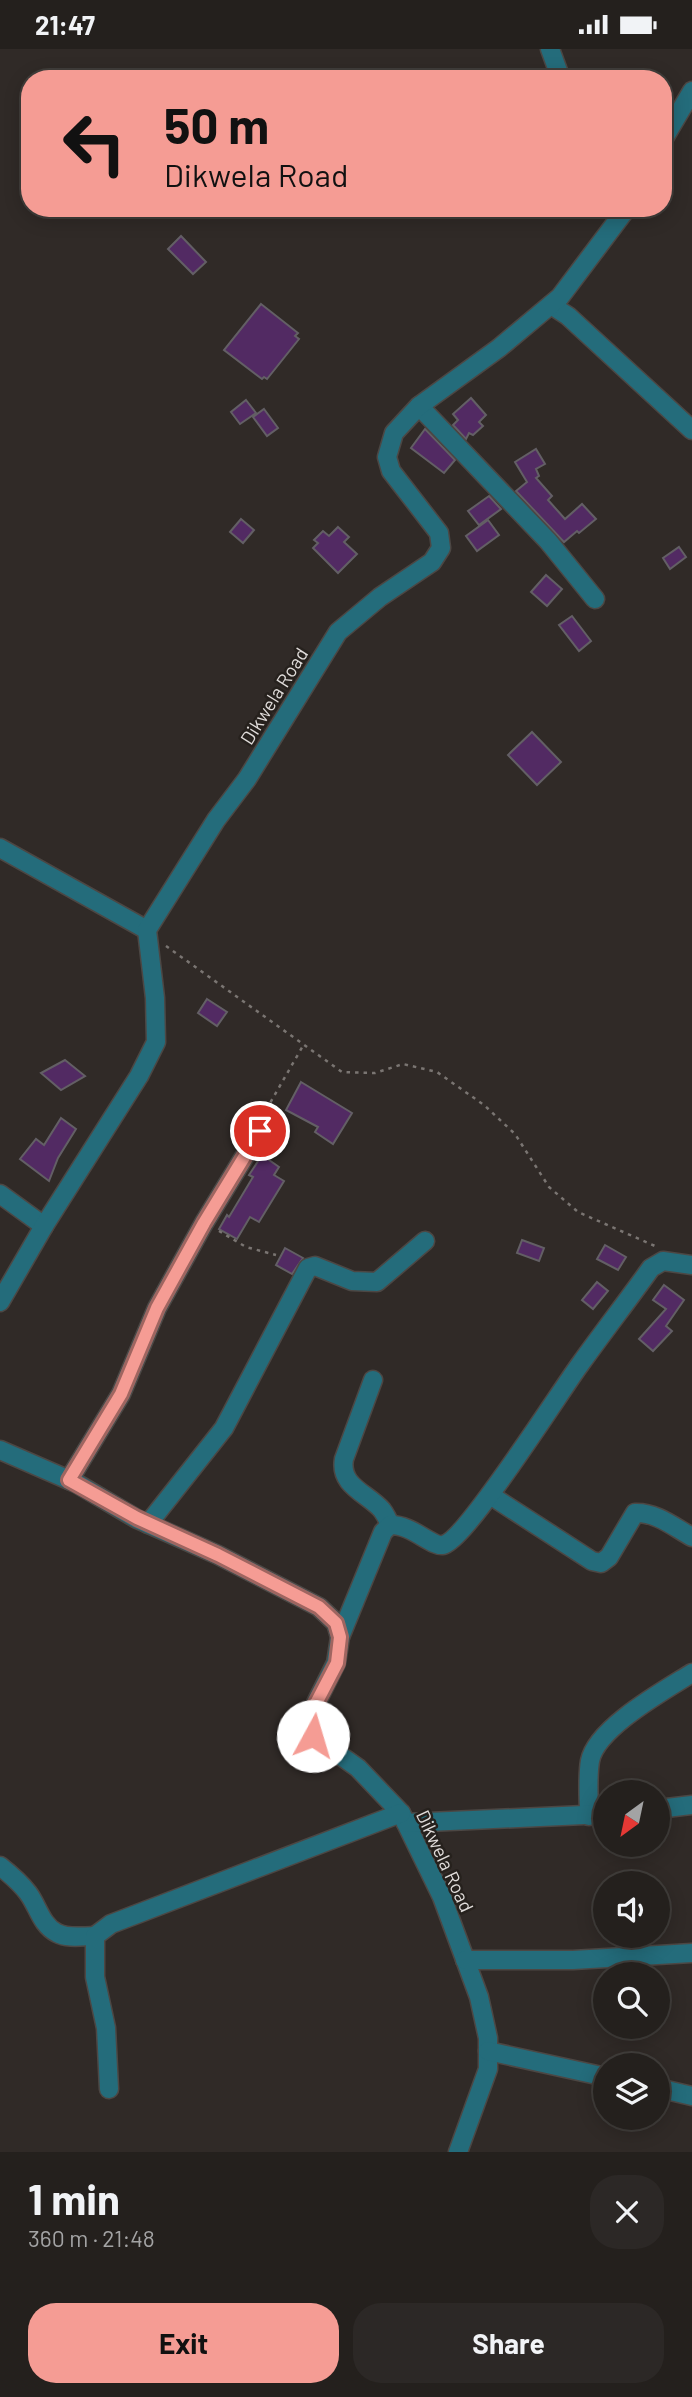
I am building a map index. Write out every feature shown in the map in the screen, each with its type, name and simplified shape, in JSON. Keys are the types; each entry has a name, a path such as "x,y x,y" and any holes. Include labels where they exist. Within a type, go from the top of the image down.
{"street":[{"path":"551,49 558,70"},
{"path":"672,125 692,91"},
{"name":"Dikwela Road","path":"148,930 216,820 247,779 338,632 380,597 432,562 441,548 439,533 391,471 387,457 394,433 419,405 499,348 560,297 620,217"},
{"path":"551,305 568,316 692,430"},
{"path":"419,405 548,541 595,599"},
{"path":"0,848 148,930 155,998 156,1042 139,1076 44,1226 0,1302"},
{"path":"69,1480 121,1394 157,1308 204,1223 260,1131"},
{"path":"0,1193 44,1226"},
{"path":"148,1524 224,1428 308,1268 315,1266 352,1281 377,1282 425,1241"},
{"path":"340,1637 383,1532 390,1525 402,1525 435,1545 445,1545 490,1495 580,1364 651,1268 663,1261 692,1265"},
{"path":"373,1380 342,1470 346,1479 383,1511 390,1525"},
{"path":"0,1450 69,1480 148,1524 218,1555 319,1607 336,1623 340,1637"},
{"path":"490,1495 592,1561 601,1563 609,1557 635,1513 645,1512 692,1537"},
{"name":"Dikwela Road","path":"340,1637 337,1663 312,1711 313,1736 358,1768 404,1818 442,1897 479,1997 488,2038 488,2069 458,2152"},
{"path":"593,1784 590,1761 593,1751 605,1735 633,1711 692,1673"},
{"path":"670,1808 692,1805"},
{"path":"0,1866 29,1893 46,1924 57,1933 68,1936 95,1936 111,1924 404,1818 593,1815"},
{"path":"95,1936 95,1977 106,2028 109,2089"},
{"path":"465,1960 573,1960 692,1953"},
{"path":"488,2051 593,2074"},
{"path":"670,2091 692,2096"}],"path":[{"path":"148,930 342,1072 375,1073 403,1064 437,1072 484,1105 515,1134 549,1187 578,1212 657,1247"},
{"path":"260,1131 260,1119 304,1044"},
{"path":"204,1223 246,1247 276,1255"}],"building":[{"path":"181,236 206,262 193,274 168,249"},
{"path":"261,304 298,333 295,336 299,339 267,379 262,379 224,350"},
{"path":"471,398 486,415 479,422 483,426 473,435 469,433 466,439 453,425 458,420 453,414"},
{"path":"246,400 256,413 240,424 231,412"},
{"path":"264,409 278,428 267,436 253,417"},
{"path":"425,429 455,460 444,473 411,448"},
{"path":"536,449 545,464 536,469 539,476 536,478 552,496 548,500 565,519 582,504 596,519 564,542 516,491 527,482 515,462"},
{"path":"489,496 501,509 479,525 468,511"},
{"path":"241,519 254,530 243,543 230,532"},
{"path":"488,520 499,535 477,551 466,536"},
{"path":"338,527 349,537 344,542 357,554 338,573 313,548 318,543 314,540 323,531 329,536"},
{"path":"679,547 686,557 670,569 663,558"},
{"path":"546,575 562,589 547,606 531,592"},
{"path":"572,616 591,641 579,651 559,625"},
{"path":"532,732 561,762 537,785 508,755"},
{"path":"207,999 227,1012 217,1026 198,1013"},
{"path":"65,1060 85,1076 61,1090 41,1073"},
{"path":"301,1082 352,1113 333,1144 315,1132 318,1127 286,1110"},
{"path":"61,1118 76,1129 58,1158 49,1181 20,1159 36,1139 44,1145"},
{"path":"262,1155 279,1167 274,1175 284,1181 259,1222 250,1217 237,1239 219,1229 253,1177 249,1175"},
{"path":"522,1240 544,1248 539,1261 517,1253"},
{"path":"605,1245 626,1257 618,1270 597,1259"},
{"path":"285,1248 303,1258 292,1274 276,1265"},
{"path":"597,1282 608,1291 593,1309 582,1300"},
{"path":"664,1285 684,1300 666,1326 672,1331 653,1351 639,1339 666,1309 653,1300"}],"route":[{"path":"260,1131 204,1223 157,1308 121,1394 69,1480 137,1518 218,1555 319,1607 336,1623 340,1637 337,1663 312,1711 313,1736"}]}
